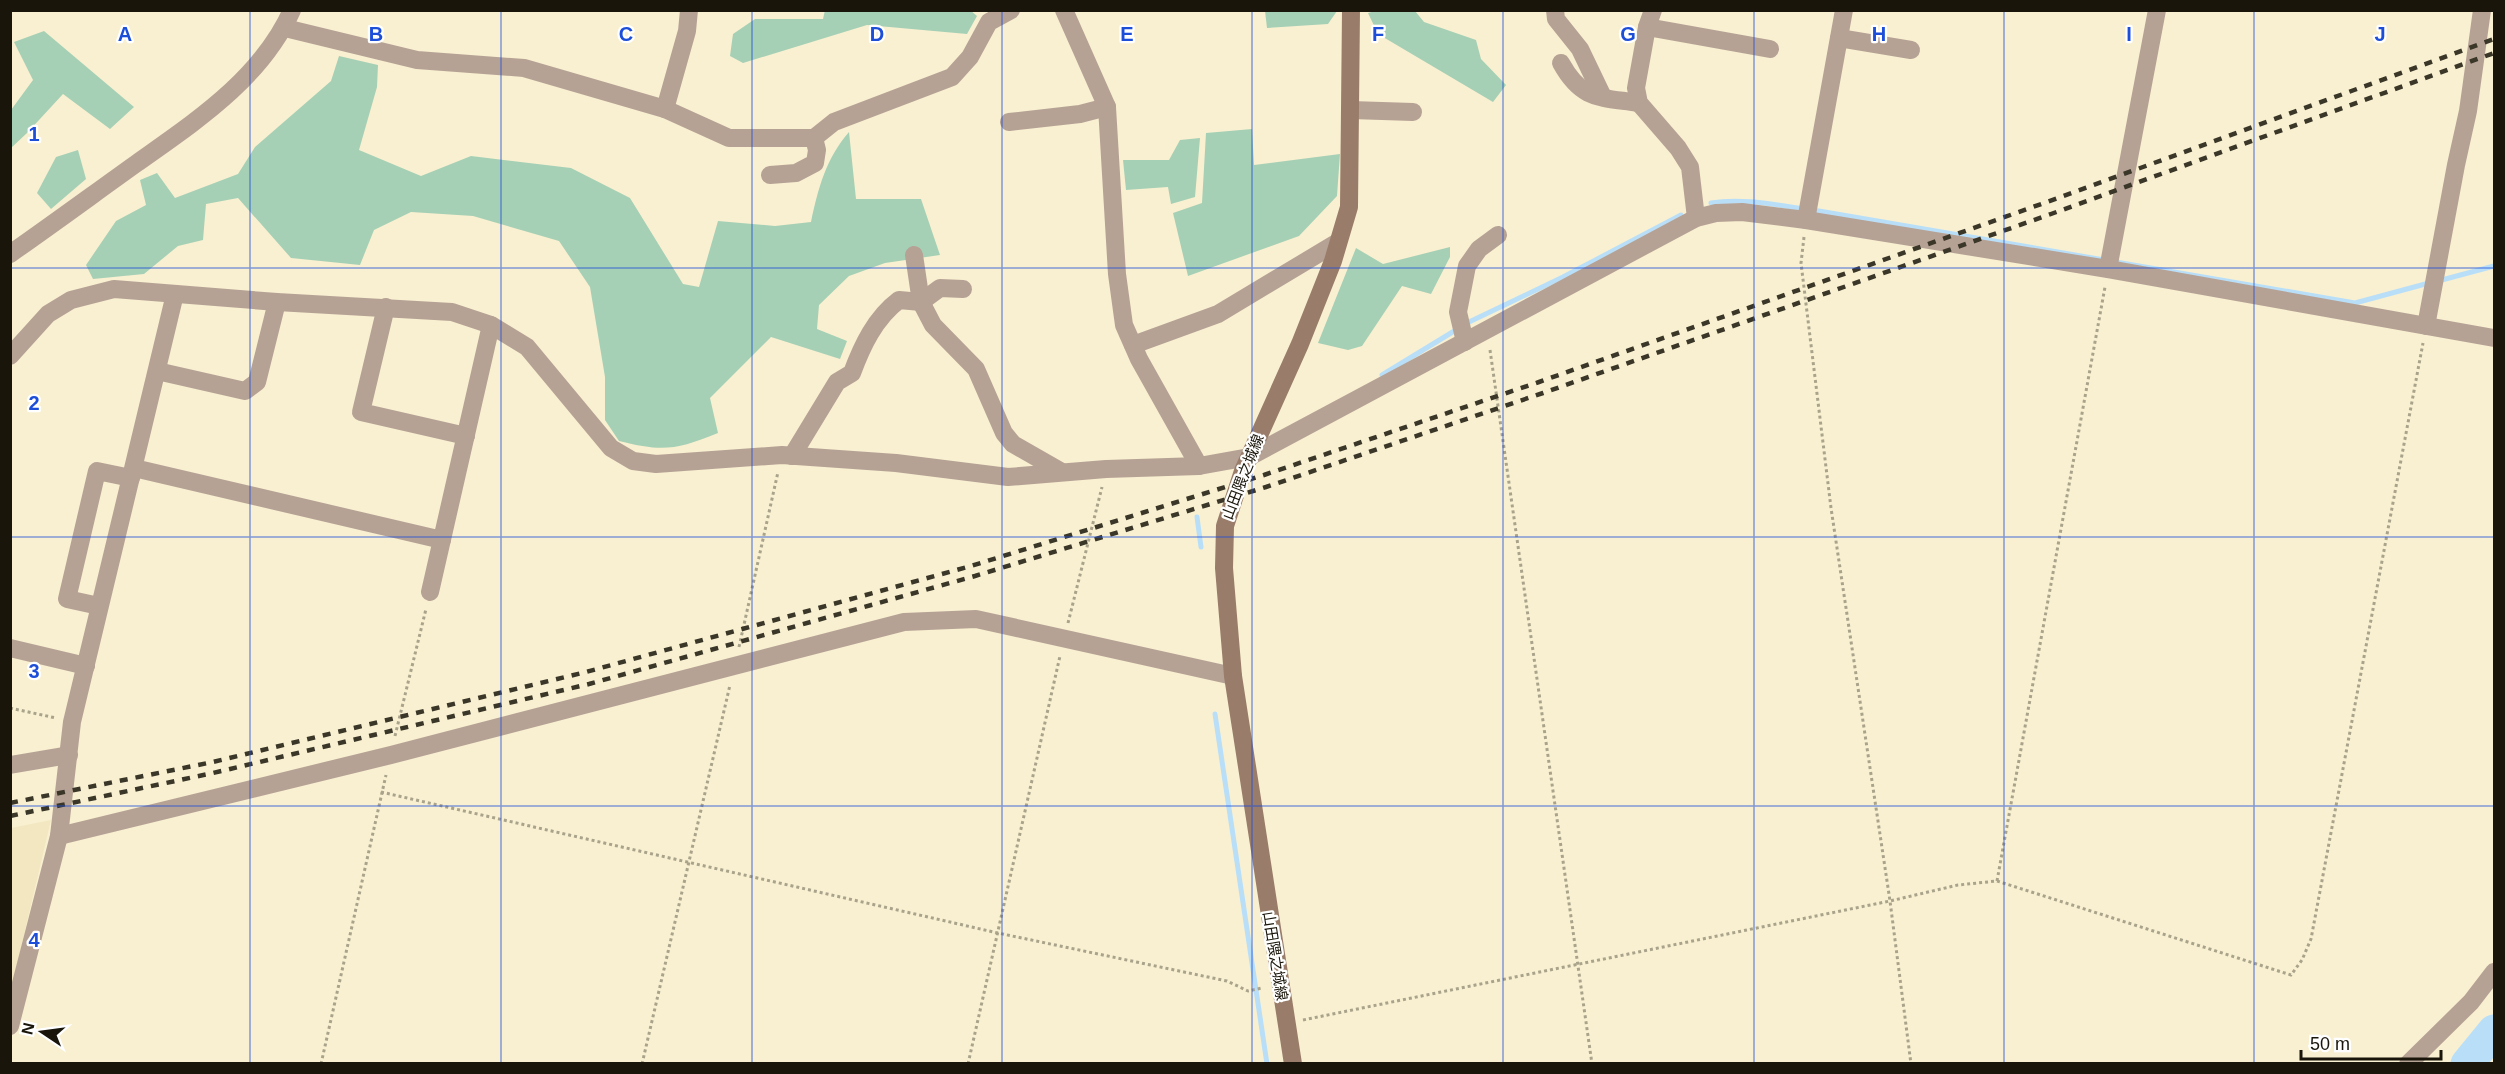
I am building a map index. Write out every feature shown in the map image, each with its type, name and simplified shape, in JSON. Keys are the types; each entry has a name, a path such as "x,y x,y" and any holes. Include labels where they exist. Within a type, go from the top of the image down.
{"main road":[{"name":"山田隈之城線","path":"1293,1064 1233,676 1224,568 1225,526 1250,457 1300,344 1349,207 1351,10"}],"street":[{"path":"10,254 200,117 240,84 285,28 292,10"},
{"path":"665,109 687,31 689,10"},
{"path":"285,28 417,60 524,68 665,109 729,138 814,138 834,122 952,77 970,57 989,22 1011,10"},
{"path":"1064,10 1107,107 1117,274 1124,325 1199,466"},
{"path":"1555,10 1556,20 1580,49 1603,97"},
{"path":"1808,213 1844,10"},
{"path":"2109,263 2157,10"},
{"path":"2426,327 2469,111 2482,10"},
{"path":"1696,218 1690,167 1678,148 1639,103 1636,88 1650,19 1770,49"},
{"path":"1839,38 1911,50"},
{"path":"1561,63 1569,78 1582,91 1639,103"},
{"path":"1009,122 1080,114 1107,107"},
{"path":"1351,110 1413,111"},
{"path":"770,175 796,173 815,163 817,150 814,138"},
{"path":"10,356 48,314 71,300 114,289 277,302 452,312 491,325 527,346 610,448 633,461 656,464 787,455 896,463 1008,477 1106,469 1199,466 1250,457 1462,331 1487,330 1696,218 1716,213 1742,212 1808,213 2109,263 2426,327 2494,338"},
{"path":"1462,331 1458,312 1467,266 1479,249 1498,235"},
{"path":"1133,345 1218,314 1338,242"},
{"path":"914,255 921,302 933,325 976,369 1004,433 1013,444 1062,472"},
{"path":"787,455 837,382 852,373 862,344 891,306 899,300 921,302 940,288 963,290"},
{"path":"10,1026 59,836 72,722 175,294"},
{"path":"157,371 245,392 257,382 277,302"},
{"path":"386,307 361,412 466,436"},
{"path":"430,592 491,325"},
{"path":"99,606 67,599 97,471 132,473 442,540"},
{"path":"59,836 391,755 916,621 976,620 1065,637 1233,676"},
{"path":"10,648 86,666"},
{"path":"10,765 69,754"},
{"path":"2408,1064 2471,1002 2494,972"}],"path":[{"path":"1808,213 1801,263 1803,286 1831,508 1890,901 1911,1064"},
{"path":"1997,881 2109,263"},
{"path":"1287,1023 1890,901 1958,885 1997,881 2291,975 2302,960 2311,939 2426,327"},
{"path":"1487,330 1592,1064"},
{"path":"642,1064 734,666 787,455"},
{"path":"968,1064 1065,637 1106,469"},
{"path":"321,1064 381,792 430,592"},
{"path":"10,708 72,722"},
{"path":"381,792 998,933 1227,981 1248,990 1261,988"}],"shaded area":[{"path":"51,820 11,990 11,828"}],"green space":[{"path":"825,10 970,10 977,16 967,34 867,25 743,63 730,56 733,34 755,19 823,19"},
{"path":"1265,10 1337,11 1328,24 1267,28"},
{"path":"1415,11 1424,22 1476,40 1481,59 1506,85 1493,102 1378,34 1368,13"},
{"path":"44,31 134,107 110,129 63,94 11,148 11,110 33,80 14,42"},
{"path":"339,56 378,65 377,87 359,150 421,176 471,156 571,168 630,198 683,284 699,287 718,221 775,226 811,222 820,186 829,163 849,132 856,199 921,199 940,255 885,263 849,276 819,305 817,329 847,341 840,359 771,337 710,398 718,433 669,448 647,447 619,441 605,420 605,377 590,287 559,241 473,216 411,212 374,230 360,265 291,258 238,198 206,204 203,240 178,246 144,274 93,279 86,265 116,221 146,205 140,180 157,173 175,198 238,174 255,147 331,81"},
{"path":"1252,129 1254,165 1340,154 1337,196 1299,236 1188,276 1173,213 1202,203 1206,133"},
{"path":"1200,138 1195,197 1171,204 1168,187 1126,190 1123,160 1169,160 1180,140"},
{"path":"78,150 86,179 51,209 37,193 56,157"},
{"path":"1450,247 1450,257 1431,294 1402,286 1362,346 1348,350 1318,343 1356,248 1383,264"}],"waterway":[{"path":"1711,203 1724,201 1765,203 1819,211 2355,303 2429,283"},
{"path":"1382,375 1469,322 1563,277 1681,215"},
{"path":"2438,281 2494,266"},
{"path":"1197,517 1201,547"},
{"path":"1215,714 1267,1064"},
{"path":"2467,1064 2494,1031"}],"railway":[{"path":"10,803 213,762 586,672 971,566 1264,475 1539,382 2047,202 2494,39"},
{"path":"10,816 213,773 589,684 975,576 1266,487 1543,393 2051,214 2494,53"}]}
